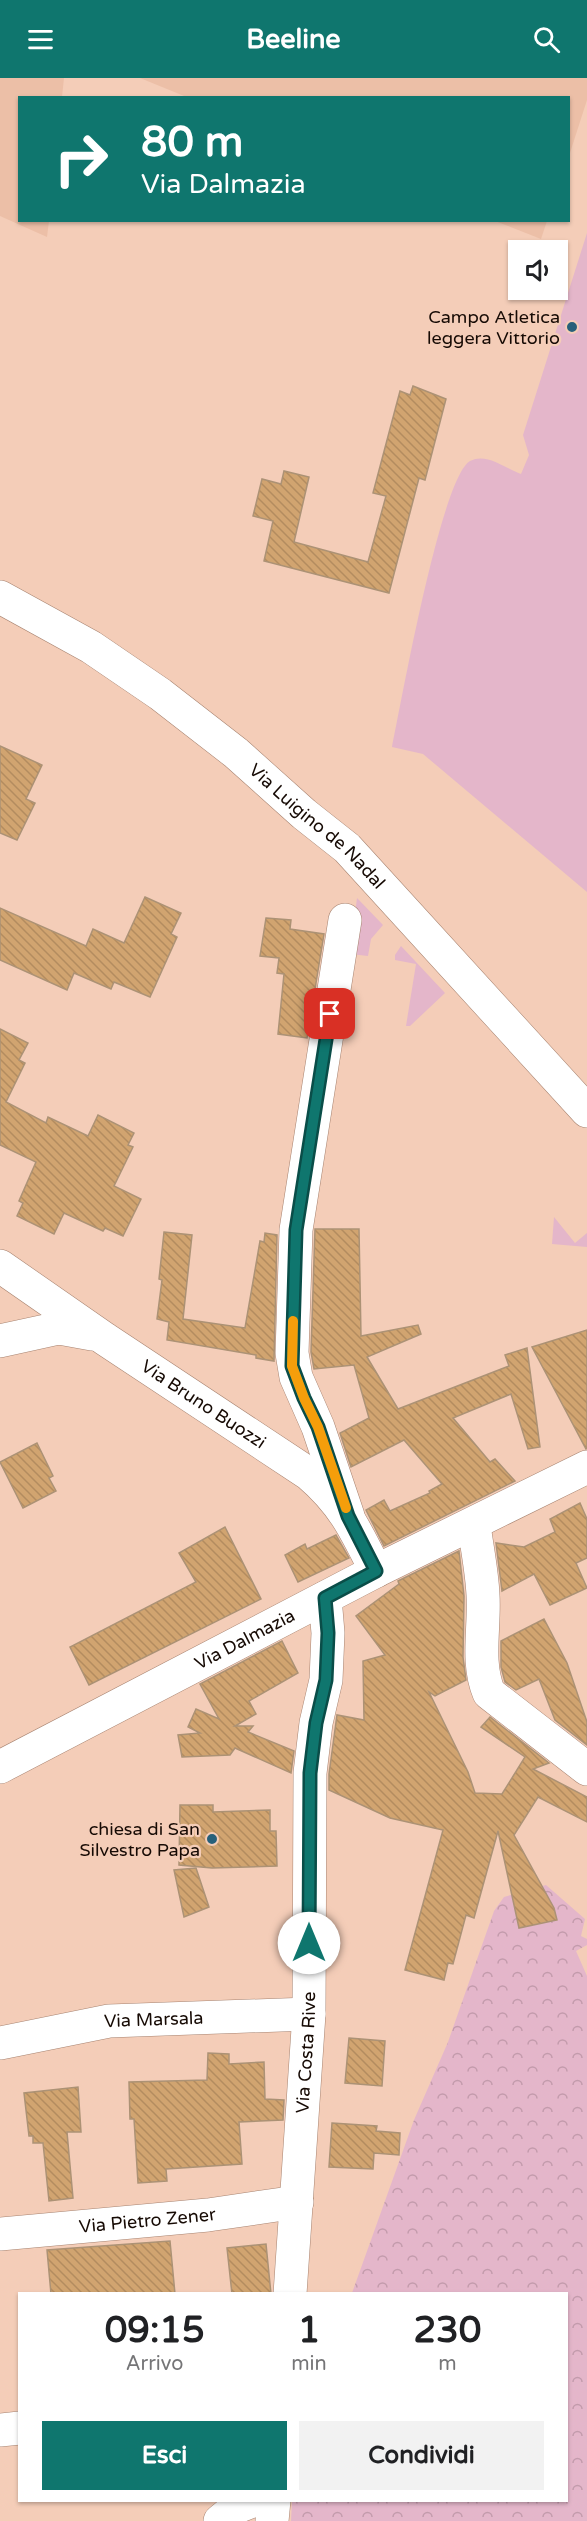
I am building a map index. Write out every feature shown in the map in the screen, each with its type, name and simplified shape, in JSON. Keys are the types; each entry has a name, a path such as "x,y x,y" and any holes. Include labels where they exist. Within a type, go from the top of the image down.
{"street":[{"name":"Via Luigino de Nadal","path":"0,597 91,647 160,694 236,753 304,814 347,848 587,1112"},
{"path":"345,920 296,1230 292,1366 318,1427 348,1516"},
{"path":"0,1340 21,1322 25,1308 22,1293 6,1270"},
{"name":"Via Bruno Buozzi","path":"6,1270 323,1486 348,1516 376,1571"},
{"path":"0,1340 59,1328 85,1332 105,1339"},
{"path":"274,1451 294,1444 305,1433 307,1426 304,1398"},
{"name":"Via Dalmazia","path":"0,1767 376,1571 474,1525 587,1467"},
{"path":"474,1525 484,1596 483,1679 489,1693 587,1769"},
{"name":"Via Costa Rive","path":"290,2292 309,2014 310,1773 316,1723 326,1680 328,1633 325,1598"},
{"name":"Via Marsala","path":"0,2043 109,2021 309,2014"},
{"name":"Via Pietro Zener","path":"0,2234 208,2215 297,2202"},
{"path":"0,2430 18,2428"},
{"path":"220,2521 237,2507 250,2502"},
{"path":"272,2521 274,2502"}],"shaded area":[{"path":"0,78 64,78 62,96 18,96 18,222 49,222 47,237 0,216"},
{"path":"140,78 587,78 587,100 570,153 570,96 184,96"},
{"path":"498,222 546,222 541,239"}],"green space":[{"path":"587,233 587,892 423,754 392,747 435,548 459,476 470,461 476,459 496,462 521,474 529,455 523,435 566,300 568,300 568,293"},
{"path":"357,898 383,925 371,939 368,956 350,954"},
{"path":"401,946 445,993 410,1026 406,1026 416,964 395,960 395,955"},
{"path":"554,1217 575,1243 587,1233 587,1247 552,1244"},
{"path":"546,1885 585,1919 581,1936 587,1939 587,1945 576,1951 587,1976 587,2521 291,2521 292,2502 568,2502 568,2292 352,2292 414,2120 448,2042 494,1911 504,1897"}],"building":[{"path":"413,386 446,399 425,480 419,478 389,593 264,561 273,521 253,516 262,479 281,484 284,471 309,477 294,542 368,562 386,496 373,493 400,391 410,395"},
{"path":"0,746 42,765 26,799 35,803 17,840 0,833"},
{"path":"145,897 181,913 171,934 177,937 150,997 114,982 111,989 74,973 67,990 0,960 0,908 86,946 93,929 124,943"},
{"path":"266,918 291,920 290,929 324,934 307,1038 278,1034 284,974 277,973 279,958 260,956"},
{"path":"0,1029 28,1043 19,1060 25,1063 6,1102 46,1123 48,1117 88,1136 98,1115 134,1133 128,1145 133,1147 114,1186 141,1199 123,1236 105,1228 103,1231 64,1213 54,1234 17,1216 23,1203 19,1201 36,1162 0,1145"},
{"path":"315,1229 359,1229 361,1336 418,1325 421,1334 367,1357 398,1409 509,1366 505,1355 527,1348 540,1447 528,1449 511,1394 453,1418 490,1462 495,1459 515,1481 384,1546 366,1510 384,1500 390,1511 430,1493 429,1491 442,1484 404,1440 351,1467 340,1433 369,1418 354,1365 314,1369 311,1352"},
{"path":"164,1232 192,1235 183,1319 245,1328 260,1241 264,1242 265,1233 277,1235 274,1361 256,1358 256,1355 167,1340 169,1322 157,1319 162,1280 159,1279"},
{"path":"587,1330 587,1448 586,1449 532,1347"},
{"path":"37,1443 53,1476 49,1478 56,1491 23,1508 0,1462"},
{"path":"580,1503 587,1519 587,1558 576,1563 587,1588 550,1605 534,1574 502,1591 496,1543 524,1547 555,1532 550,1519"},
{"path":"225,1527 261,1599 89,1685 70,1647 196,1582 179,1553"},
{"path":"336,1535 349,1558 298,1582 285,1555 305,1544 307,1549"},
{"path":"459,1551 464,1596 463,1657 466,1680 435,1696 429,1692 468,1772 475,1793 502,1794 525,1757 481,1727 490,1717 549,1763 533,1769 587,1797 587,1822 538,1797 514,1835 554,1908 557,1920 519,1928 498,1831 474,1918 466,1915 453,1964 448,1963 444,1980 405,1970 443,1830 390,1818 329,1790 329,1774 337,1715 364,1720 363,1661 385,1655 356,1616 399,1584 398,1581"},
{"path":"544,1619 567,1663 587,1722 587,1745 555,1720 539,1679 516,1690 505,1682 501,1667 501,1641"},
{"path":"282,1641 298,1673 249,1701 256,1714 235,1726 253,1726 248,1732 294,1751 291,1773 235,1748 230,1755 182,1757 178,1735 200,1733 188,1727 196,1709 219,1719 200,1684"},
{"name":"chiesa di San Silvestro Papa","path":"180,1805 213,1805 213,1812 270,1810 270,1831 276,1831 277,1866 212,1868 179,1865"},
{"path":"196,1868 209,1907 184,1917 174,1870"},
{"path":"349,2038 385,2041 382,2086 345,2083"},
{"path":"208,2053 229,2054 229,2064 264,2062 265,2099 284,2100 283,2120 239,2122 242,2164 166,2169 167,2181 138,2183 134,2119 130,2119 129,2082 207,2080"},
{"path":"78,2087 81,2132 67,2132 73,2198 49,2201 43,2143 33,2143 33,2136 29,2136 24,2093"},
{"path":"332,2123 377,2126 376,2131 400,2133 399,2155 374,2153 373,2169 329,2167"},
{"path":"170,2241 175,2292 51,2292 47,2250"},
{"path":"266,2244 271,2292 232,2292 227,2248"}],"slow traffic":[{"path":"293,1321 292,1366 318,1427 346,1508"}],"place":[{"name":"Campo Atletica leggera Vittorio","path":"572,327"},
{"name":"chiesa di San Silvestro Papa","path":"212,1839"}],"route":[{"path":"309,1943 310,1773 316,1723 326,1680 328,1633 325,1598 376,1571 348,1516 318,1427 292,1366 296,1230 330,1014"}]}
